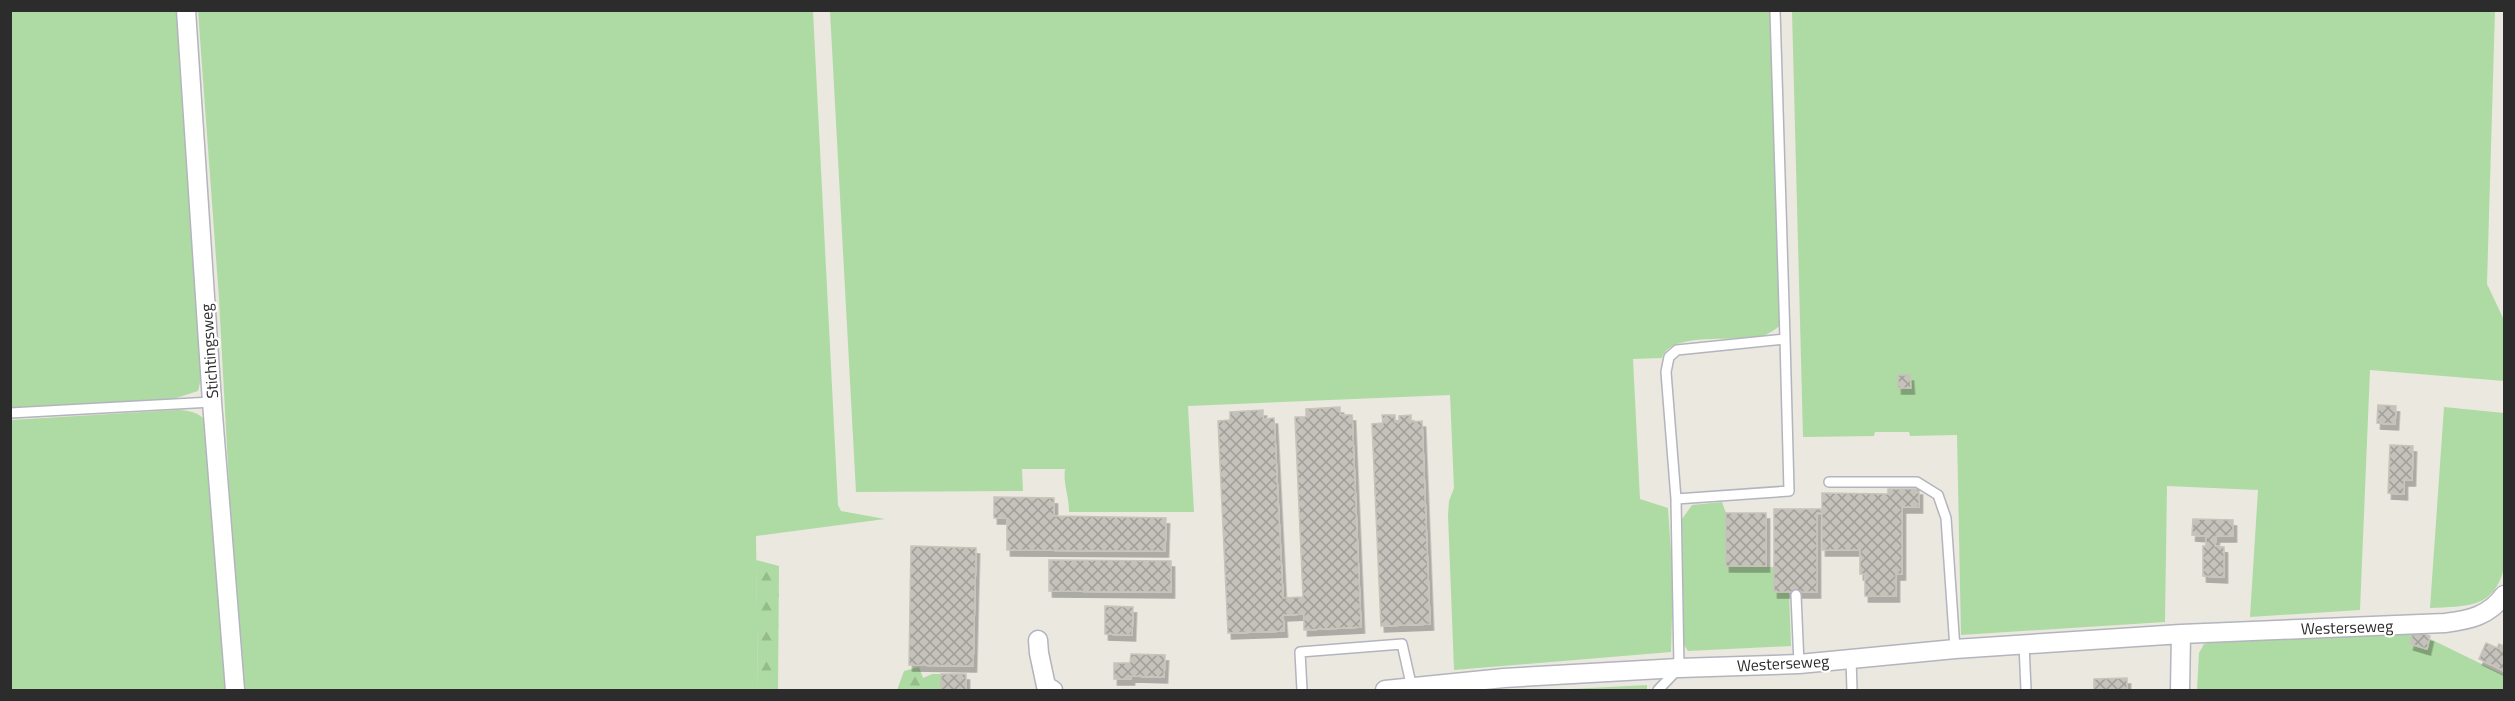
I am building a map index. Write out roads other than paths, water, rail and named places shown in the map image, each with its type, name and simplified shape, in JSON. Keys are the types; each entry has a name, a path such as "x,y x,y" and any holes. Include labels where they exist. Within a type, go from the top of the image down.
{"street":[{"name":"Stichtingsweg","path":"186,10 212,402 235,690"},
{"name":"Westerseweg","path":"1384,690 1504,678 1799,664 1955,649 2181,634 2445,623 2466,620 2483,614 2497,606 2505,595"},
{"path":"2180,690 2181,634"},
{"path":"1038,640 1046,686 1053,690"}],"lane":[{"path":"1676,499 1789,491 1775,10"},
{"path":"1658,690 1679,668 1676,499 1666,372 1669,357 1677,350 1785,339"},
{"path":"10,413 212,402"},
{"path":"1829,482 1917,482 1938,495 1946,518 1955,649"},
{"path":"1796,595 1799,664"},
{"path":"1302,690 1300,652 1402,644 1412,688"},
{"path":"2024,645 2026,690"},
{"path":"1851,659 1852,690"}]}
